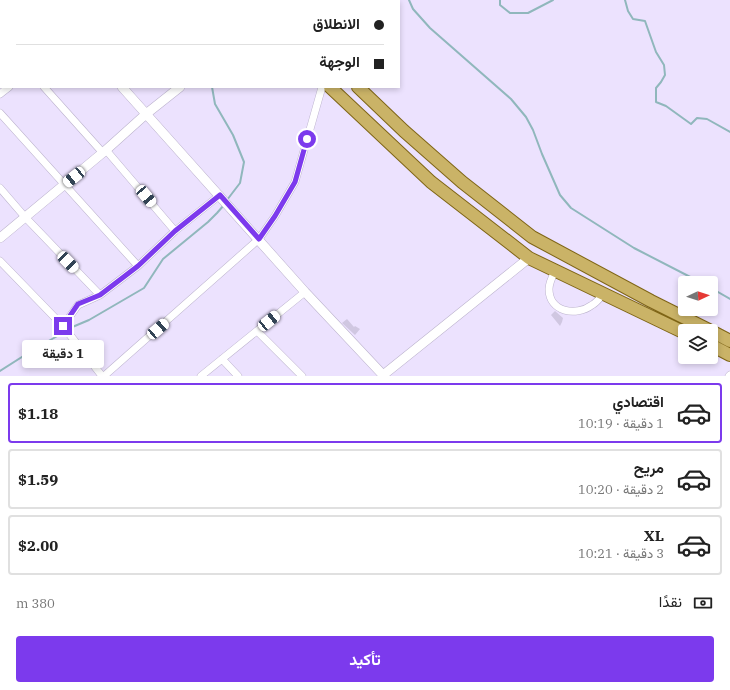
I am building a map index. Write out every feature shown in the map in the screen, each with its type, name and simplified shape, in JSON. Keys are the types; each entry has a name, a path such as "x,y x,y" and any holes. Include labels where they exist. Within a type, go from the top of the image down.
{"main road":[{"path":"331,88 431,182 529,258 678,329"},
{"path":"359,88 404,131 462,182 532,237 620,285 697,324"},
{"path":"608,296 620,285"},
{"path":"718,335 730,341"},
{"path":"718,349 730,355"}],"street":[{"path":"45,88 105,152 175,231"},
{"path":"123,88 230,206 305,292 383,376 529,258"},
{"path":"0,238 105,152 146,114 179,88"},
{"path":"0,261 63,326 103,376 259,239 275,216 295,182 322,88"},
{"path":"0,113 138,266"},
{"path":"0,188 25,217 100,295"},
{"path":"63,326 78,304 100,295 138,266 175,231 221,197"},
{"path":"555,271 550,284 549,294 555,306 561,310 568,312 587,308 608,296"},
{"path":"201,376 305,292"},
{"path":"257,331 302,376"},
{"path":"222,359 238,376"}],"building":[{"path":"555,311 563,318 560,326 551,315"},
{"path":"347,319 354,327 355,326 360,329 355,335 342,323"}],"waterway":[{"path":"409,0 413,9 430,28 511,99 526,117 533,130 560,195 571,208 634,248 688,276"},
{"path":"500,0 500,5 510,13 528,13 553,0"},
{"path":"625,0 628,11 633,19 645,21 656,52 664,65 665,75 656,88 656,102 666,106 691,124 697,118 707,119 730,132"},
{"path":"212,88 215,104 233,135 244,162 240,183 227,200"},
{"path":"70,328 89,320 144,288 163,259 208,222 224,205"},
{"path":"718,292 730,299"},
{"path":"0,371 61,334"}],"route":[{"path":"63,326 78,304 100,295 138,266 175,231 220,195 259,239 275,216 295,182 307,139"}]}
